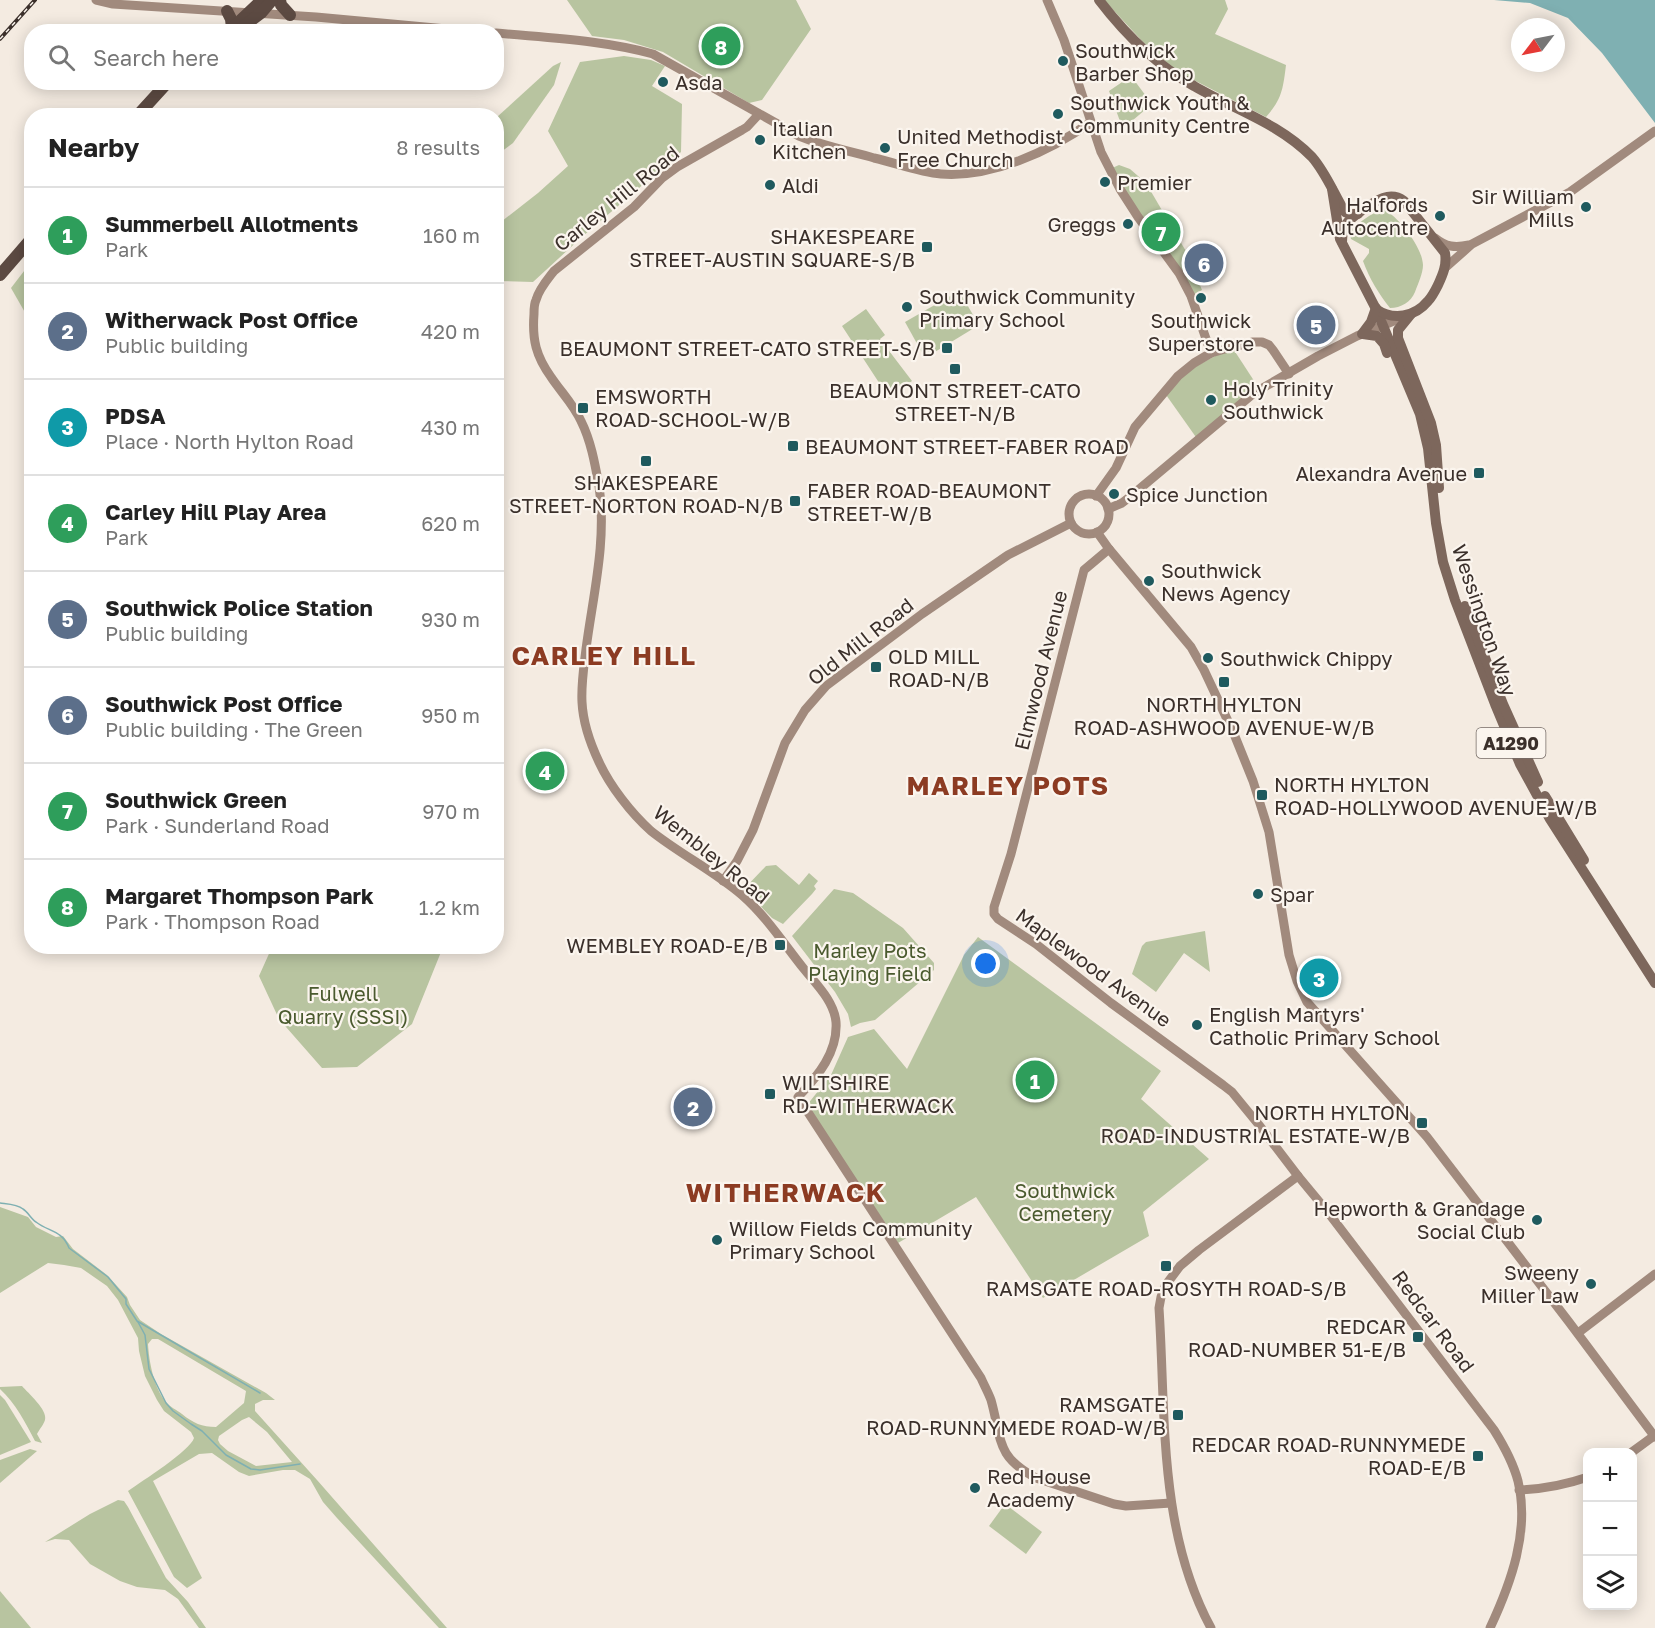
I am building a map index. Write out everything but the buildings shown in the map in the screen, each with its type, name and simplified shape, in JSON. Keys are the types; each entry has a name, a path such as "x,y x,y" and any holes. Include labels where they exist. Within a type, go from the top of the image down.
{"highway":[{"path":"238,24 262,0"},
{"path":"242,24 261,13 272,0"},
{"path":"280,0 281,5 290,15"},
{"path":"226,11 231,24"},
{"path":"144,108 161,90"},
{"path":"0,275 24,247"}],"main road":[{"name":"A1290","path":"1099,0 1130,36 1163,66 1192,86 1271,126 1299,146 1322,170 1345,212 1358,214"},
{"name":"A1290","path":"1332,189 1342,245"},
{"name":"A1290","path":"1342,245 1343,231 1351,218 1383,197 1395,196 1404,201 1445,253 1446,261 1431,297 1427,303 1411,314"},
{"name":"Wessington Way","path":"1342,245 1376,309 1420,414 1427,442 1443,562 1465,627 1499,714 1521,764 1550,819 1655,983"},
{"path":"1411,314 1389,316 1376,309 1363,334 1377,336 1380,339 1396,371 1412,394"},
{"name":"Wessington Way","path":"1411,314 1398,330 1398,338 1431,423 1436,446 1445,537 1462,599 1503,704 1540,787 1655,970"}],"street":[{"path":"96,0 113,4 398,24"},
{"path":"1047,0 1064,40 1101,152 1138,217 1179,273 1191,296 1211,353"},
{"path":"504,34 630,48 652,54 799,136 818,144 928,172 952,174 981,171 1022,159 1063,141 1091,122"},
{"name":"Carley Hill Road","path":"535,300 554,271 634,207 662,178 747,127 759,114"},
{"path":"1445,268 1472,244 1570,192 1655,131"},
{"path":"1431,235 1453,247 1472,244"},
{"name":"Wembley Road","path":"535,300 534,343 540,361 581,420 589,441 602,510 602,537 582,679 582,703 587,732 598,760 612,785 641,821 736,890 755,908 826,996 833,1008 836,1021 835,1036 828,1058 816,1078 798,1096 981,1378 990,1398 997,1433 1010,1460 1036,1478 1114,1504 1126,1506 1171,1503"},
{"path":"1108,508 1131,496 1254,393 1318,356 1411,314"},
{"path":"1096,496 1116,468 1135,427 1178,376 1194,363 1211,353 1253,342 1262,342 1273,350 1289,374"},
{"path":"1083,495 1096,496 1108,508 1106,525 1091,534 1079,532 1071,523 1069,516 1072,503 1083,495"},
{"name":"Old Mill Road","path":"723,881 737,861 753,830 785,743 805,710 826,686 922,614 1008,555 1071,523"},
{"path":"1097,532 1191,647 1234,734 1253,781 1269,832 1289,955 1297,981 1307,1002 1427,1137 1655,1436 1637,1449"},
{"name":"Elmwood Avenue","path":"994,914 1084,570 1109,549"},
{"name":"Maplewood Avenue","path":"994,914 1232,1092"},
{"name":"Redcar Road","path":"1232,1092 1327,1211 1494,1430 1505,1448 1513,1465 1520,1494 1521,1525 1517,1558 1490,1628"},
{"path":"1211,1628 1182,1555 1171,1503 1159,1308 1161,1297 1165,1286 1180,1266 1198,1250 1298,1176"},
{"path":"1578,1333 1655,1274"},
{"path":"1520,1494 1583,1478"}],"green space":[{"path":"567,0 796,0 811,29 762,100 749,103 663,52 624,40 592,36"},
{"path":"1104,0 1225,0 1228,9 1215,34 1286,65 1279,99 1266,117 1178,72 1143,42"},
{"path":"624,56 651,60 665,66 652,86 682,104 681,152 533,282 504,281 504,220 568,166 548,131 580,62"},
{"path":"561,62 554,85 513,143 504,150 504,111 553,66"},
{"path":"1131,76 1152,104 1126,126 1125,123 1121,124 1109,91"},
{"path":"1119,165 1130,169 1146,183 1187,253 1202,290 1191,296 1110,169"},
{"path":"1384,209 1409,233 1419,249 1423,265 1411,299 1394,308 1390,308 1382,297 1365,267 1363,261 1369,249 1351,239 1349,232 1374,213"},
{"path":"24,271 24,311 11,288"},
{"path":"959,291 979,325 925,358 905,322"},
{"path":"866,309 885,335 880,339 912,381 889,398 842,326"},
{"name":"Holy Trinity Southwick","path":"1232,347 1260,390 1198,440 1164,392 1178,376"},
{"path":"544,755 567,780 550,792 541,792 532,777 534,763"},
{"path":"776,865 799,885 809,873 818,881 812,894 783,924 772,918 744,889 766,866"},
{"name":"Marley Pots Playing Field","path":"834,889 853,893 903,928 934,963 934,970 875,1020 851,1027 848,1014 835,992 792,936"},
{"path":"1205,931 1210,972 1184,953 1156,992 1132,974 1142,946 1146,942"},
{"name":"Southwick Cemetery","path":"978,937 1161,1071 1141,1099 1209,1159 1143,1212 1149,1236 1043,1298 976,1197 898,1243 807,1105 831,1075 848,1037 874,1029 907,1069 964,955"},
{"name":"Fulwell Quarry (SSSI)","path":"269,954 440,954 412,1024 357,1067 322,1068 279,1019 259,976"},
{"path":"0,1207 28,1217 36,1227 56,1237 63,1236 73,1249 107,1275 127,1297 140,1320 275,1400 263,1400 255,1404 255,1411 447,1628 439,1628 337,1518 323,1502 310,1479 295,1470 249,1476 239,1472 212,1453 199,1454 153,1481 202,1578 187,1588 174,1577 128,1491 175,1458 191,1444 194,1438 191,1432 164,1411 157,1400 145,1376 138,1338 118,1300 107,1286 81,1268 48,1263 0,1293","holes":["152,1339 158,1339 246,1391 244,1403 216,1427 202,1425 186,1417 168,1404 158,1390 148,1344","249,1417 267,1432 292,1462 256,1466 228,1451 220,1444 219,1436"]},
{"path":"22,1386 44,1411 44,1422 37,1434 42,1443 35,1441 24,1420 0,1389 0,1387"},
{"path":"0,1395 31,1442 0,1455"},
{"path":"30,1449 37,1451 0,1483 0,1460"},
{"path":"118,1500 124,1501 128,1507 166,1578 188,1602 206,1628 199,1628 178,1599 165,1590 137,1587 120,1581 90,1564 69,1540 55,1539 45,1542 90,1514"},
{"path":"1005,1504 1042,1532 1026,1554 989,1526"},
{"path":"0,1591 31,1628 0,1628"}],"water":[{"path":"1494,0 1655,0 1655,123 1602,53 1568,18 1530,3"}],"waterway":[{"path":"0,1203 21,1207 36,1222 63,1238 69,1248 108,1277 126,1299 126,1304 137,1321 260,1393"},
{"path":"138,1322 145,1335 149,1369 166,1403 173,1411 202,1431 226,1455 251,1469 260,1470 300,1464"}],"railway":[{"path":"0,39 35,0"}],"place":[{"name":"Margaret Thompson Park","path":"721,46"},
{"name":"Southwick Barber Shop","path":"1063,61"},
{"name":"Asda","path":"663,82"},
{"name":"Southwick Youth & Community Centre","path":"1058,114"},
{"name":"Italian Kitchen","path":"760,140"},
{"name":"United Methodist Free Church","path":"885,148"},
{"name":"Premier","path":"1105,182"},
{"name":"Aldi","path":"770,185"},
{"name":"Sir William Mills","path":"1586,207"},
{"name":"Halfords Autocentre","path":"1440,216"},
{"name":"Greggs","path":"1128,224"},
{"name":"Southwick Green","path":"1161,232"},
{"name":"SHAKESPEARE STREET-AUSTIN SQUARE-S/B","path":"927,247"},
{"name":"Southwick Post Office","path":"1204,263"},
{"name":"Southwick Superstore","path":"1201,298"},
{"name":"Southwick Community Primary School","path":"907,307"},
{"name":"Southwick Police Station","path":"1316,325"},
{"name":"BEAUMONT STREET-CATO STREET-S/B","path":"947,348"},
{"name":"BEAUMONT STREET-CATO STREET-N/B","path":"955,369"},
{"name":"Holy Trinity Southwick","path":"1211,400"},
{"name":"EMSWORTH ROAD-SCHOOL-W/B","path":"583,408"},
{"name":"BEAUMONT STREET-FABER ROAD","path":"793,446"},
{"name":"SHAKESPEARE STREET-NORTON ROAD-N/B","path":"646,461"},
{"name":"Alexandra Avenue","path":"1479,473"},
{"name":"Spice Junction","path":"1114,494"},
{"name":"FABER ROAD-BEAUMONT STREET-W/B","path":"795,501"},
{"name":"Southwick News Agency","path":"1149,581"},
{"name":"Southwick Chippy","path":"1208,658"},
{"name":"OLD MILL ROAD-N/B","path":"876,667"},
{"name":"NORTH HYLTON ROAD-ASHWOOD AVENUE-W/B","path":"1224,682"},
{"name":"Carley Hill Play Area","path":"545,771"},
{"name":"NORTH HYLTON ROAD-HOLLYWOOD AVENUE-W/B","path":"1262,795"},
{"name":"Spar","path":"1258,894"},
{"name":"WEMBLEY ROAD-E/B","path":"780,945"},
{"name":"PDSA","path":"1319,978"},
{"name":"English Martyrs' Catholic Primary School","path":"1197,1025"},
{"name":"Summerbell Allotments","path":"1035,1080"},
{"name":"WILTSHIRE RD-WITHERWACK","path":"770,1094"},
{"name":"Witherwack Post Office","path":"693,1107"},
{"name":"NORTH HYLTON ROAD-INDUSTRIAL ESTATE-W/B","path":"1422,1123"},
{"name":"Hepworth & Grandage Social Club","path":"1537,1220"},
{"name":"Willow Fields Community Primary School","path":"717,1240"},
{"name":"RAMSGATE ROAD-ROSYTH ROAD-S/B","path":"1166,1266"},
{"name":"Sweeny Miller Law","path":"1591,1284"},
{"name":"REDCAR ROAD-NUMBER 51-E/B","path":"1418,1337"},
{"name":"RAMSGATE ROAD-RUNNYMEDE ROAD-W/B","path":"1178,1415"},
{"name":"REDCAR ROAD-RUNNYMEDE ROAD-E/B","path":"1478,1456"},
{"name":"Red House Academy","path":"975,1488"}],"district":[{"name":"CARLEY HILL","path":"604,655"},
{"name":"MARLEY POTS","path":"1008,785"},
{"name":"WITHERWACK","path":"786,1192"}]}
